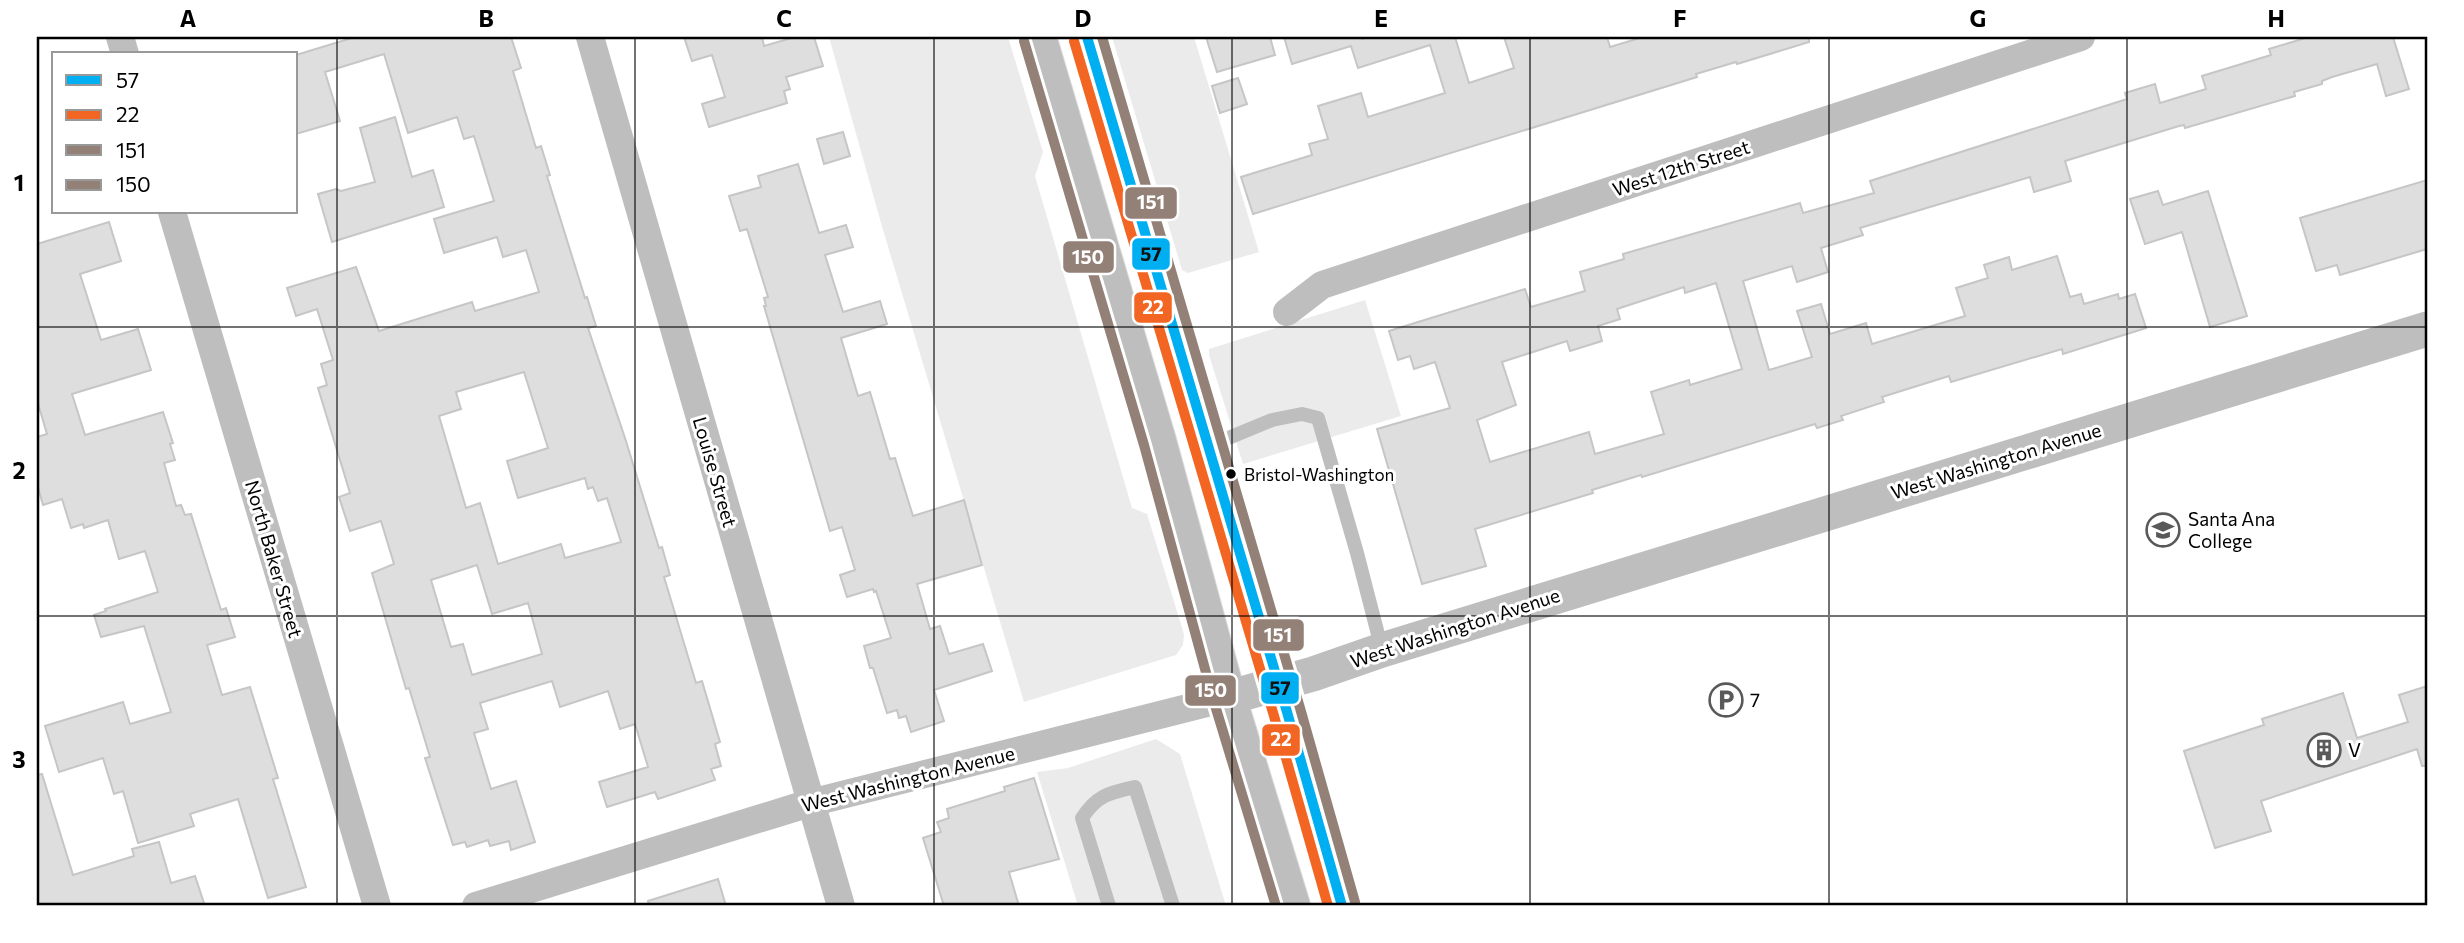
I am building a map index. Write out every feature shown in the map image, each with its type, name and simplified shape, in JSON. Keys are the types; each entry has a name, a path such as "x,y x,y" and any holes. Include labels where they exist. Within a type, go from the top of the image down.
{"main road":[{"path":"1037,37 1157,441 1227,698 1291,906"},
{"path":"1087,37 1342,906"}],"street":[{"name":"Louise Street","path":"590,37 841,906"},
{"name":"West 12th Street","path":"1287,312 1322,285 2081,37"},
{"name":"North Baker Street","path":"173,214 377,906"},
{"name":"West Washington Avenue","path":"476,906 810,803 1313,674 1382,650 2427,329"}],"lane":[{"path":"1208,446 1272,419 1302,414 1318,418 1354,540 1382,650"},
{"path":"1109,906 1082,818 1093,802 1110,793 1135,788 1173,906"}],"shaded area":[{"path":"829,37 1008,37 1043,152 1035,176 1132,508 1147,514 1184,634 1183,645 1176,655 1024,702 881,223"},
{"path":"1112,37 1194,37 1259,252 1188,273 1182,270"},
{"path":"1365,300 1401,416 1243,464 1209,349"},
{"path":"1156,739 1180,754 1226,906 1078,906 1037,772 1068,768"}],"building":[{"path":"355,37 511,37 521,68 513,71 536,148 541,146 550,175 547,176 596,326 588,328 659,548 662,547 670,575 664,577 696,683 702,681 720,742 715,744 721,766 711,769 715,780 658,799 655,792 607,807 599,782 648,767 635,724 620,729 608,691 560,707 552,681 480,703 488,729 474,733 491,789 516,781 535,842 511,850 509,841 490,846 488,840 467,847 465,842 453,845 425,758 430,757 409,688 406,689 372,573 394,564 381,521 350,531 339,497 350,493 318,388 327,385 321,364 333,360 317,309 296,316 287,288 356,267 379,331 472,302 475,311 539,292 526,250 503,257 497,237 444,253 434,219 494,201 474,136 464,139 457,117 408,133 384,54 325,72 340,121 298,133 298,54","holes":["524,372 548,448 507,461 518,498 585,478 588,489 593,487 598,501 607,498 621,542 565,558 561,544 498,564 480,503 466,508 439,416 461,409 456,392","477,565 492,614 528,603 542,654 472,675 463,644 451,647 431,580"]},
{"path":"684,37 762,37 764,46 795,37 814,37 823,66 786,77 790,89 784,91 787,103 709,127 702,104 725,97 712,55 692,61"},
{"path":"1206,37 1270,37 1275,55 1217,72"},
{"path":"1284,37 1455,37 1469,83 1514,68 1504,37 1607,37 1610,47 1643,37 1809,37 1809,42 1696,74 1697,77 1253,214 1241,177 1312,155 1309,144 1328,139 1318,106 1361,93 1368,117 1445,93 1430,45 1358,68 1351,46 1292,64"},
{"path":"2309,37 2393,37 2409,89 2386,96 2377,64 2332,77 2322,81 2322,84 2294,92 2295,96 2185,128 2184,125 2179,126 2065,161 2071,181 2034,192 2030,177 1860,228 1863,235 1821,248 1828,272 1797,282 1792,266 1743,281 1769,370 1812,357 1797,311 1821,304 1830,334 1866,323 1872,344 1965,316 1956,288 1988,278 1984,265 2009,257 2012,270 2057,256 2070,297 2081,294 2084,304 2118,294 2119,299 2135,294 2146,328 2063,354 2062,349 1951,382 1949,376 1882,397 1884,402 1841,416 1843,420 1817,428 1815,424 1642,477 1641,475 1592,490 1593,493 1475,529 1486,566 1422,584 1377,429 1450,408 1435,362 1414,369 1410,356 1398,360 1389,331 1525,289 1531,307 1585,291 1580,272 1624,259 1623,254 1800,203 1803,213 1874,193 1870,181 2127,99 2125,93 2155,84 2160,103 2206,89 2202,76 2271,55 2269,49","holes":["1716,283 1742,369 1690,385 1689,380 1651,392 1664,434 1595,454 1589,432 1490,462 1477,420 1516,405 1502,362 1567,341 1570,351 1602,341 1598,326 1620,319 1617,309 1684,287 1685,293"]},
{"path":"1238,78 1247,104 1220,113 1212,86"},
{"path":"395,117 412,177 433,170 444,207 332,242 318,194 375,182 360,128"},
{"path":"843,132 850,156 824,164 817,139"},
{"path":"798,164 819,233 846,225 853,247 825,255 843,312 880,301 887,324 841,338 858,396 870,392 890,459 895,458 913,516 964,500 982,565 917,584 930,629 940,626 949,654 983,644 992,671 934,690 944,721 911,732 906,716 899,718 897,710 887,713 873,668 870,668 864,646 891,638 876,591 873,589 847,597 840,575 855,570 842,527 830,531 764,306 764,298 768,297 747,229 740,231 729,196 761,187 758,176"},
{"path":"2427,180 2427,249 2340,275 2337,265 2316,271 2300,218"},
{"path":"2158,191 2163,205 2208,191 2247,316 2210,327 2182,232 2145,244 2130,199"},
{"path":"109,222 121,261 80,274 101,340 138,329 151,370 72,394 85,435 163,412 173,443 170,444 175,460 164,463 176,506 181,505 185,515 191,514 221,610 226,608 235,637 207,645 222,695 250,687 278,778 273,779 306,887 268,898 238,799 190,814 194,826 138,843 123,791 114,794 103,758 59,772 45,726 123,702 130,724 171,712 144,626 101,637 94,615 158,592 145,551 119,559 108,520 84,528 83,524 71,528 62,499 43,505 37,484 37,437 47,434 37,400 37,244"},
{"path":"2427,686 2427,766 2422,766 2417,749 2261,801 2271,831 2215,848 2184,751 2264,725 2262,719 2343,693 2357,738 2408,722 2399,695"},
{"path":"42,774 73,875 134,856 132,849 159,842 171,883 195,876 205,906 37,906 37,775"},
{"path":"1034,778 1059,859 1009,872 1019,906 944,906 923,838 941,832 937,822 949,818 947,809 1005,791 1004,787"},
{"path":"718,879 726,906 649,906 648,901"}],"transit line":[{"name":"57","path":"1087,37 1342,906"},
{"name":"151","path":"1102,37 1355,902"},
{"name":"150","path":"1024,41 1144,445 1214,702 1276,906"},
{"name":"22","path":"1074,41 1328,906"}],"place":[{"name":"Bristol-Washington","path":"1231,474"},
{"name":"Santa Ana College","path":"2163,530"},
{"name":"7","path":"1726,700"},
{"name":"V","path":"2324,750"}]}
